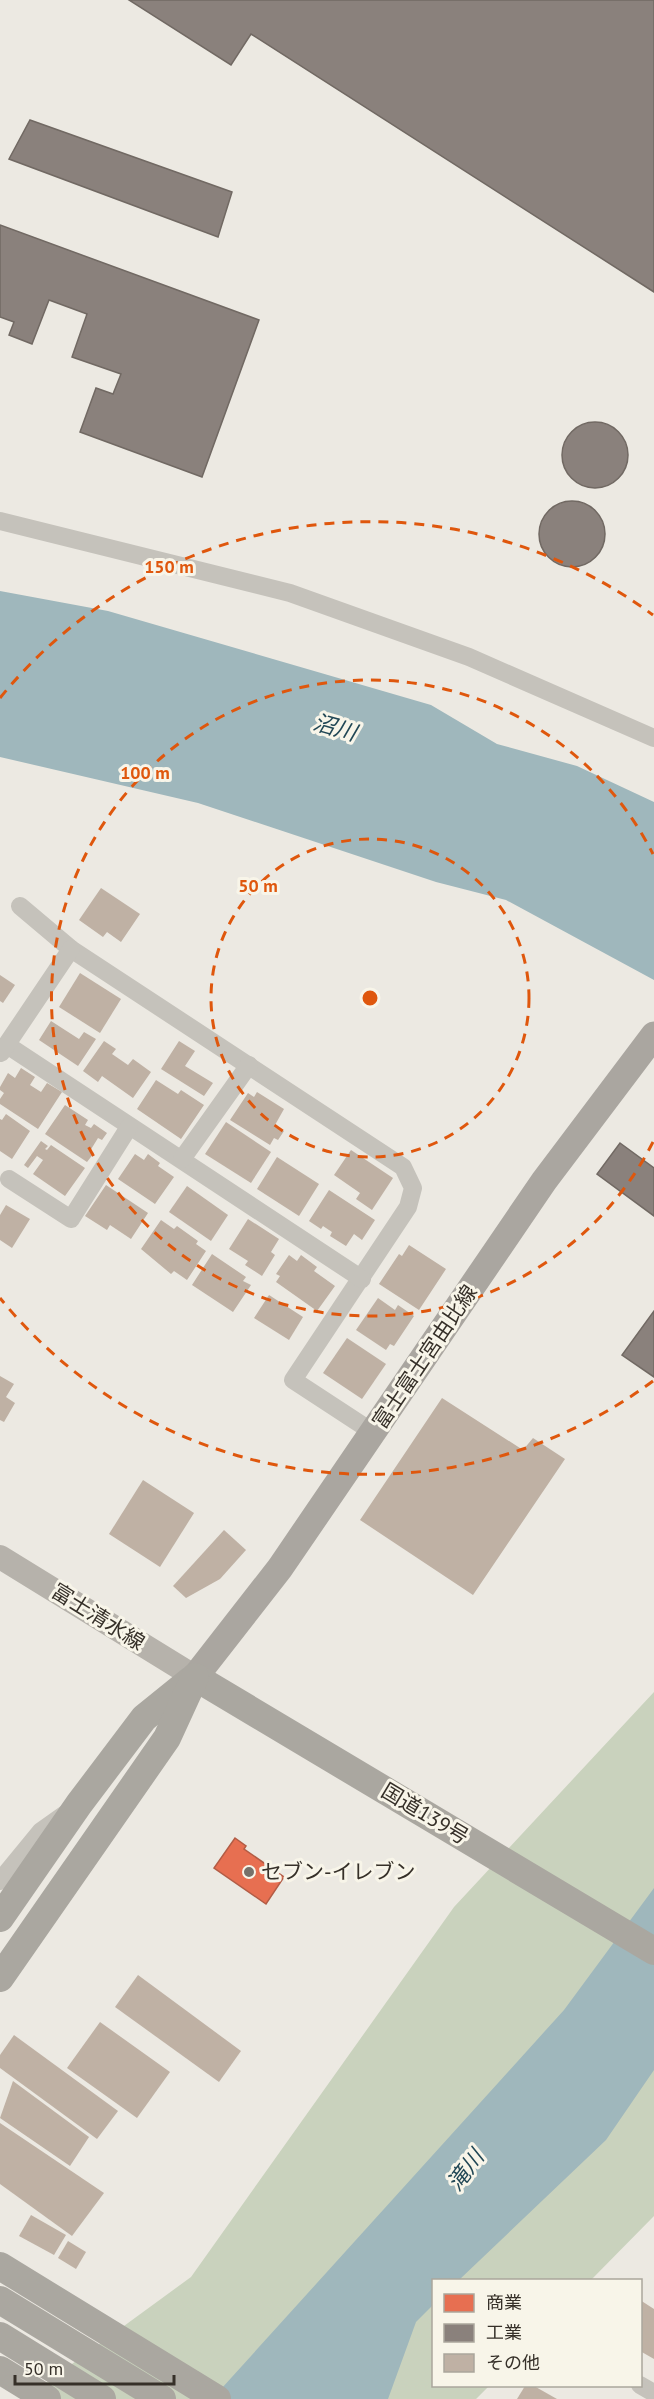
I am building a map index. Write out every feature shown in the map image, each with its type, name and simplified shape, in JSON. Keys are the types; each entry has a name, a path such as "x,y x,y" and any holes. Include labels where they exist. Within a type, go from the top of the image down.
{"highway":[{"path":"0,1918 79,1804 144,1718 195,1677"},
{"path":"0,1978 167,1738 195,1677"},
{"name":"国道139号","path":"195,1677 654,1952"},
{"path":"3,2266 217,2399"},
{"path":"0,2300 162,2399"},
{"path":"0,2336 102,2399"},
{"path":"0,2370 35,2392"}],"main road":[{"name":"富士富士宮由比線","path":"195,1677 280,1568 544,1181 654,1035"},
{"name":"富士清水線","path":"0,1557 195,1677"}],"street":[{"path":"0,521 290,593 469,657 654,738"},
{"path":"20,906 71,949 403,1167 413,1188 408,1207 293,1380 374,1432"},
{"path":"71,949 4,1050 182,1160 362,1279"},
{"path":"182,1160 249,1065"},
{"path":"3,1181 71,1219 129,1127"},
{"path":"0,1881 41,1831 79,1804"}],"green space":[{"path":"654,1692 654,2216 592,2279 432,2279 432,2387 488,2387 476,2399 24,2399 191,2277 454,1907"}],"water":[{"name":"沼川","path":"0,591 108,611 431,705 497,744 577,766 654,802 654,980 506,900 436,882 198,803 0,757"},
{"name":"滝川","path":"654,1888 654,2070 606,2140 460,2279 432,2279 432,2306 416,2322 388,2399 212,2399 564,2010"}],"building: 商業":[{"name":"セブン-イレブン","path":"235,1838 246,1846 244,1849 284,1877 266,1904 214,1868"}],"building: 工業":[{"path":"129,0 654,0 654,292 251,34 231,65"},
{"path":"30,120 232,192 218,237 9,159"},
{"path":"0,225 259,320 202,477 80,432 96,388 113,394 121,374 72,357 87,314 49,300 32,344 9,335 14,322 0,317"},
{"path":"595,422 608,424 623,437 628,455 626,468 613,483 595,488 582,486 567,473 562,455 564,442 577,427"},
{"path":"572,501 585,503 600,516 605,534 603,547 590,562 572,567 559,565 544,552 539,534 541,521 554,506"},
{"path":"620,1143 654,1168 654,1216 597,1174"},
{"path":"654,1311 654,1377 622,1355"}],"building: その他":[{"path":"101,888 140,914 121,942 107,932 103,937 79,920"},
{"path":"80,973 121,999 100,1033 59,1007"},
{"path":"0,975 15,985 3,1003 0,1001"},
{"path":"51,1021 79,1039 84,1032 96,1039 78,1066 39,1040"},
{"path":"104,1041 116,1049 112,1054 128,1065 133,1059 151,1072 133,1098 102,1076 98,1082 83,1071"},
{"path":"179,1041 195,1051 185,1066 213,1083 204,1096 161,1069"},
{"path":"21,1068 35,1077 30,1085 41,1092 47,1083 62,1092 38,1129 0,1104 4,1093 0,1087 8,1073 15,1078"},
{"path":"156,1080 178,1094 181,1090 204,1105 181,1139 137,1109"},
{"path":"257,1092 284,1109 275,1125 284,1131 278,1140 274,1138 270,1145 230,1120 248,1093 254,1097"},
{"path":"65,1105 88,1120 85,1125 91,1128 94,1124 107,1133 102,1140 98,1138 90,1151 94,1153 87,1162 45,1134"},
{"path":"6,1114 30,1131 12,1159 0,1151 0,1119 2,1120"},
{"path":"226,1122 271,1152 251,1183 205,1154"},
{"path":"41,1141 48,1146 45,1149 47,1150 51,1145 85,1168 65,1196 33,1174 43,1160 37,1156 28,1168 24,1165"},
{"path":"351,1150 393,1178 372,1210 356,1199 360,1193 334,1175"},
{"path":"135,1154 144,1160 148,1154 160,1163 158,1166 174,1177 155,1204 118,1179"},
{"path":"277,1157 319,1184 299,1216 257,1189"},
{"path":"106,1185 148,1213 131,1239 110,1225 107,1230 85,1216"},
{"path":"187,1186 228,1215 211,1241 169,1212"},
{"path":"329,1190 375,1220 362,1240 354,1234 346,1246 330,1236 332,1232 323,1226 321,1229 309,1221"},
{"path":"6,1205 30,1219 12,1248 0,1240 0,1215"},
{"path":"248,1219 279,1239 271,1252 275,1255 262,1276 245,1265 248,1261 229,1249"},
{"path":"161,1220 174,1229 177,1226 198,1241 196,1244 206,1251 187,1280 174,1271 171,1274 141,1249"},
{"path":"409,1245 446,1269 419,1310 379,1284 399,1254 402,1256"},
{"path":"212,1254 246,1277 243,1281 251,1285 233,1312 192,1285"},
{"path":"289,1255 297,1261 301,1255 317,1267 314,1271 335,1286 317,1311 276,1282 280,1276 276,1274"},
{"path":"269,1295 303,1317 289,1340 254,1318"},
{"path":"378,1298 395,1310 398,1305 414,1316 394,1346 390,1344 386,1350 356,1330"},
{"path":"347,1338 386,1364 362,1399 323,1373"},
{"path":"0,1376 14,1384 6,1397 15,1403 4,1422 0,1420"},
{"path":"442,1398 523,1450 533,1438 565,1459 473,1595 360,1520"},
{"path":"143,1480 194,1513 160,1567 109,1534"},
{"path":"224,1530 246,1550 220,1579 186,1598 173,1586"},
{"path":"138,1975 241,2051 219,2082 115,2007"},
{"path":"100,2022 170,2072 137,2118 67,2068"},
{"path":"14,2035 118,2111 97,2139 0,2068 0,2055"},
{"path":"13,2081 89,2137 70,2166 0,2118"},
{"path":"0,2123 104,2193 72,2236 0,2184"},
{"path":"31,2215 66,2235 54,2255 19,2236"},
{"path":"68,2241 86,2252 76,2269 58,2258"},
{"path":"642,2301 654,2309 654,2359 642,2352"},
{"path":"524,2387 536,2387 557,2399 517,2399"}],"place":[{"name":"セブン-イレブン","path":"249,1872"}]}
